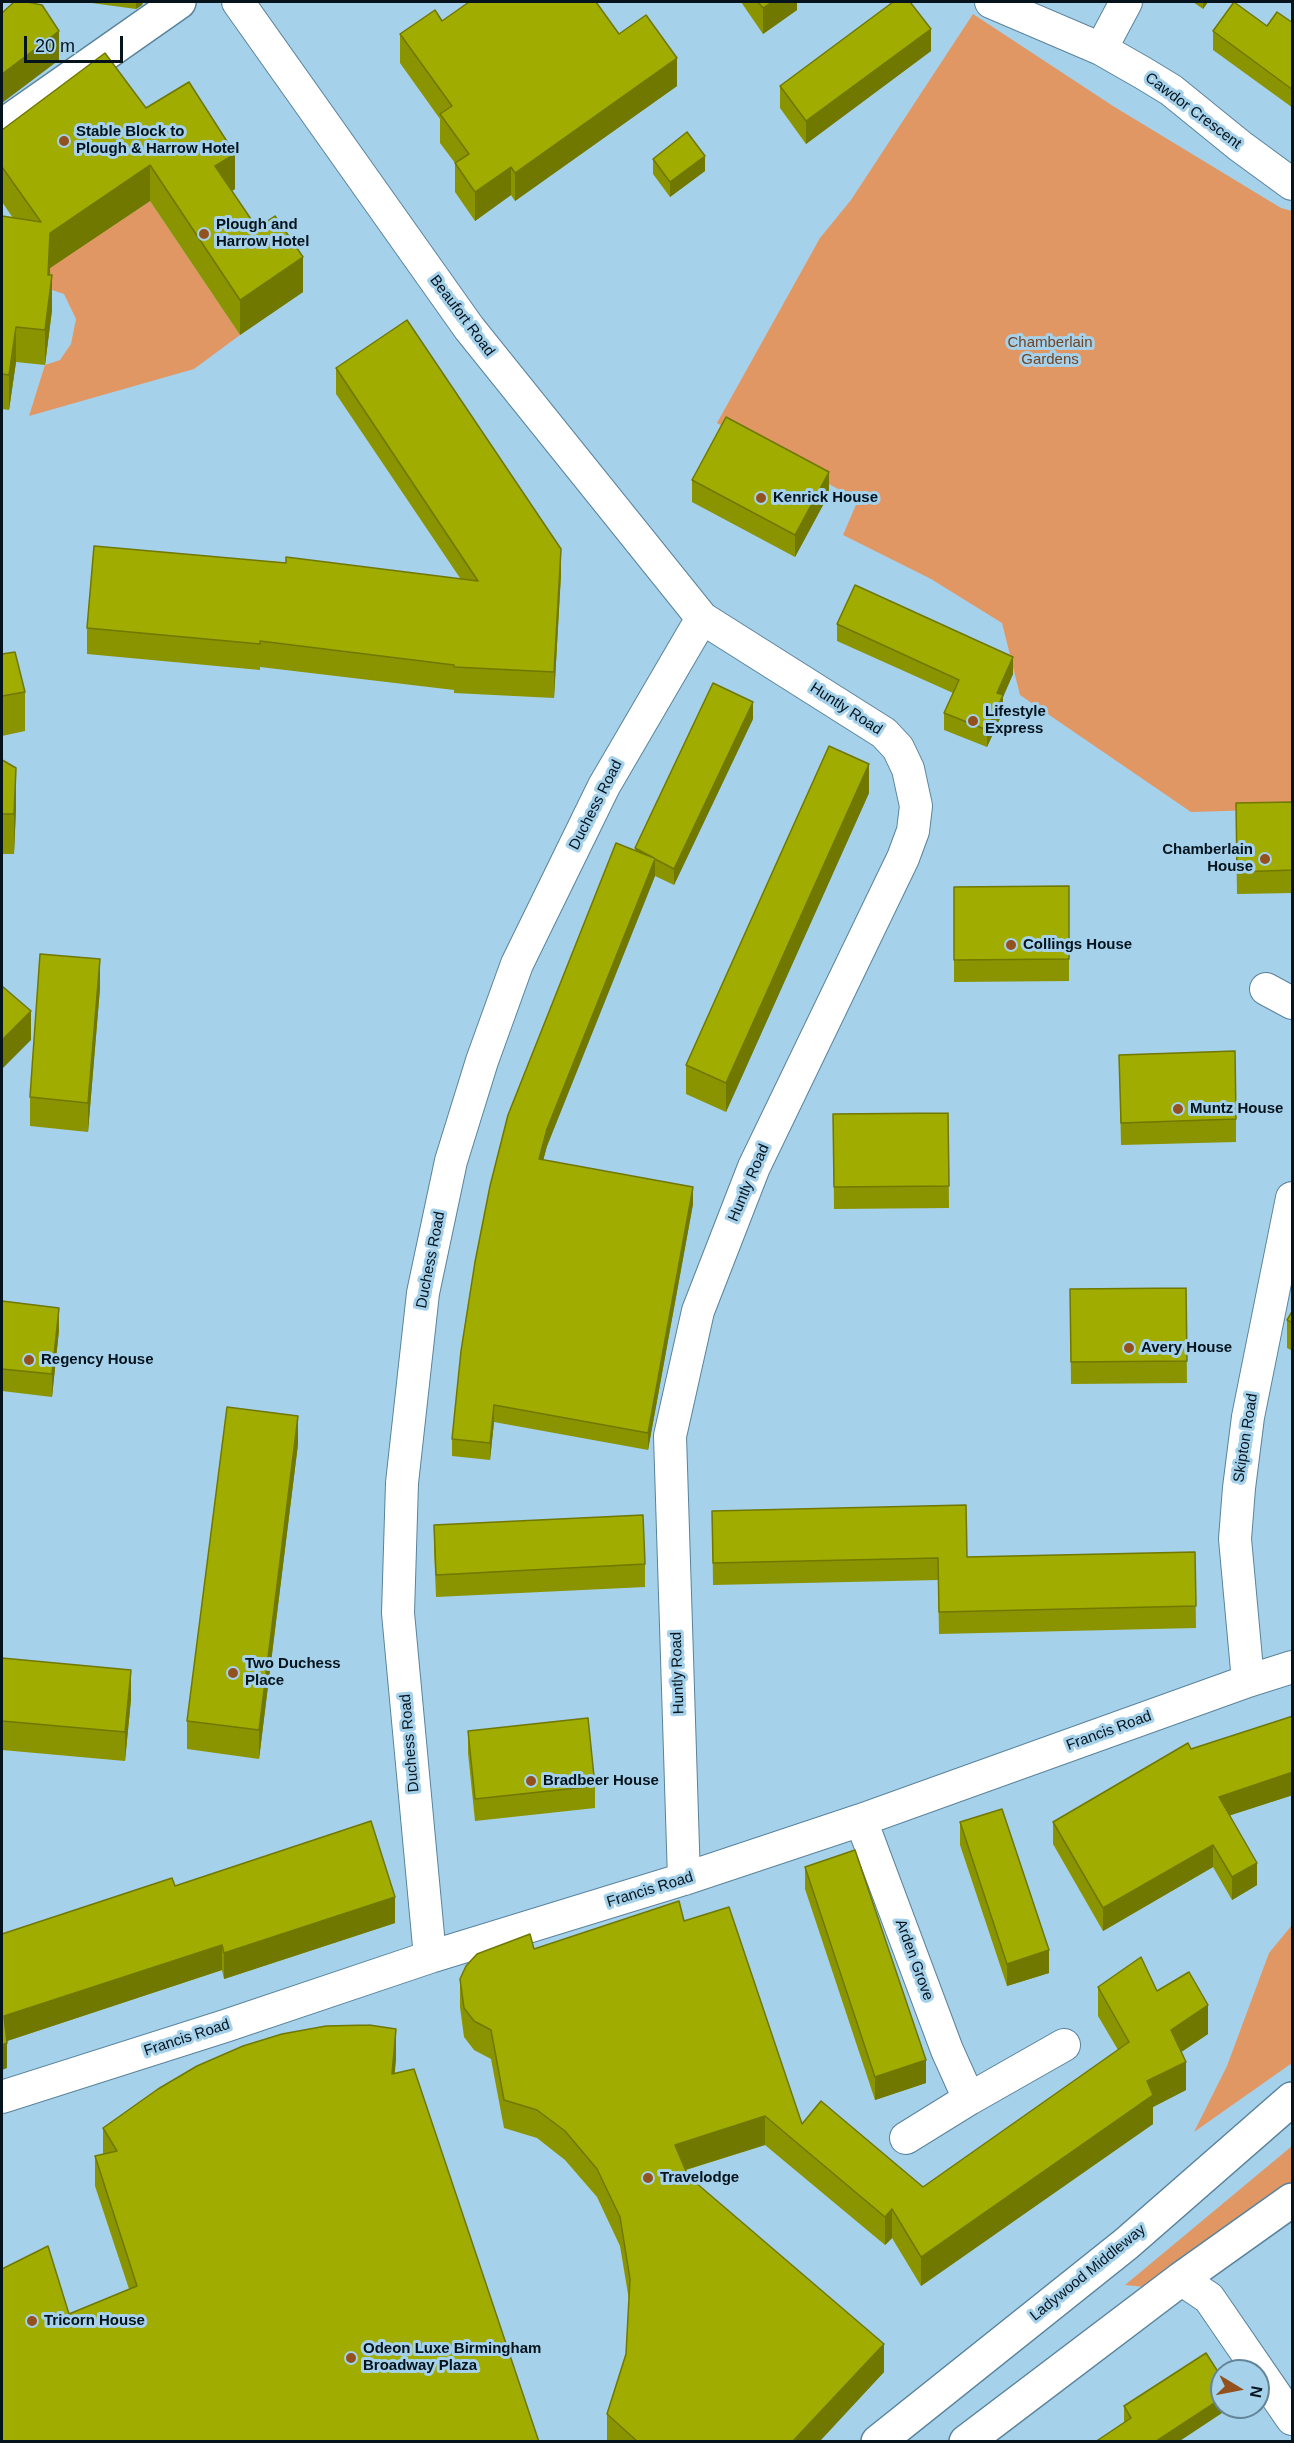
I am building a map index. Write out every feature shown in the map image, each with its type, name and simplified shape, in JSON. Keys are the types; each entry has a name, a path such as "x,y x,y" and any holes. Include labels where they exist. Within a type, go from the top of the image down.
{"main road":[{"path":"2,126 179,2"},
{"name":"Ladywood Middleway","path":"878,2442 1126,2244 1293,2099"},
{"path":"966,2442 1181,2279 1293,2200"}],"street":[{"name":"Beaufort Road","path":"238,2 468,328 702,618"},
{"name":"Cawdor Crescent","path":"991,2 1101,49 1171,90 1240,146 1293,184"},
{"path":"1101,49 1126,2"},
{"name":"Huntly Road","path":"684,1879 670,1436 698,1311 746,1189 903,858 913,831 916,806 908,769 898,748 884,733 702,618"},
{"name":"Duchess Road","path":"430,1957 398,1613 402,1483 423,1293 450,1161 482,1060 517,964 604,786 702,618"},
{"path":"1266,989 1293,1004"},
{"name":"Skipton Road","path":"1248,1681 1235,1539 1239,1488 1248,1417 1293,1198"},
{"name":"Francis Road","path":"2,2097 225,2026 430,1957 684,1879 861,1820 1248,1681 1293,1667"},
{"name":"Arden Grove","path":"861,1820 947,2050 969,2099"},
{"path":"906,2138 1064,2045"},
{"path":"1181,2279 1209,2298 1293,2419"}],"green space":[{"name":"Chamberlain Gardens","path":"973,14 1113,106 1281,208 1292,211 1292,809 1191,812 1020,695 1002,623 931,579 843,535 858,500 717,423 820,238 851,200"},
{"path":"150,201 240,335 194,369 29,416 45,365 60,360 71,344 76,319 64,294 49,289 50,262 69,255"},
{"path":"1292,1925 1292,2063 1194,2132 1227,2066 1269,1953"},
{"path":"1292,2146 1292,2185 1155,2288 1125,2285"}],"building":[{"path":"14,2 42,5 59,31 2,74 2,13"},
{"path":"469,2 596,2 619,34 646,15 677,58 515,173 511,167 475,192 455,163 469,154 440,114 452,106 400,34 435,10 442,21"},
{"path":"758,2 772,2 763,8"},
{"path":"893,2 910,2 931,29 806,121 780,86"},
{"path":"1234,2 1267,26 1277,12 1293,23 1293,90 1213,31"},
{"path":"105,53 146,108 189,82 235,154 215,166 257,228 275,216 303,257 240,300 150,165 50,233 48,275 52,275 45,330 16,327 9,375 2,374 2,216 41,222 2,167 2,130"},
{"path":"687,132 705,156 670,182 653,159"},
{"path":"407,320 561,549 554,672 454,667 454,665 260,641 260,644 87,628 94,546 286,563 286,557 478,581 336,368"},
{"name":"Kenrick House","path":"726,417 829,472 795,535 692,480"},
{"path":"855,585 1013,657 997,693 1003,695 987,730 944,713 959,680 837,624"},
{"path":"15,652 25,692 2,696 2,654"},
{"path":"713,683 753,702 674,869 655,859 547,1129 539,1159 693,1187 648,1433 494,1405 490,1443 452,1439 461,1351 475,1262 490,1186 508,1115 616,843 654,858 635,848"},
{"path":"829,746 869,764 726,1083 686,1065"},
{"path":"2,760 16,768 14,814 2,814"},
{"name":"Chamberlain House","path":"1293,802 1293,870 1237,872 1236,803"},
{"name":"Collings House","path":"1069,886 1069,959 954,960 954,887"},
{"path":"40,954 100,959 88,1103 30,1097"},
{"path":"2,986 31,1011 2,1040"},
{"name":"Muntz House","path":"1235,1051 1236,1119 1121,1123 1119,1055"},
{"path":"948,1113 949,1186 834,1187 833,1114"},
{"name":"Avery House","path":"1186,1288 1187,1361 1071,1362 1070,1289"},
{"name":"Regency House","path":"2,1301 59,1308 52,1374 2,1369"},
{"path":"1293,1310 1293,1323 1287,1320"},
{"name":"Two Duchess Place","path":"227,1407 298,1416 259,1730 187,1721"},
{"path":"966,1505 967,1557 1195,1552 1196,1606 939,1612 938,1558 713,1563 712,1511"},
{"path":"643,1515 645,1564 436,1575 434,1525"},
{"path":"2,1658 131,1670 125,1732 2,1721"},
{"path":"1293,1716 1293,1772 1219,1797 1257,1863 1232,1877 1213,1845 1103,1908 1053,1822 1188,1743 1191,1749"},
{"name":"Bradbeer House","path":"588,1718 595,1786 475,1799 468,1731"},
{"path":"1002,1809 1049,1950 1007,1964 960,1822"},
{"path":"371,1821 395,1897 224,1953 222,1945 4,2016 7,2043 2,2045 2,1934 172,1878 175,1886"},
{"path":"855,1850 926,2060 875,2077 805,1867"},
{"path":"679,1901 684,1921 729,1907 802,2124 821,2101 923,2187 1129,2042 1098,1987 1141,1957 1157,1991 1189,1972 1208,2005 1171,2030 1186,2062 1147,2081 1153,2095 921,2257 892,2209 885,2217 765,2116 675,2145 688,2176 884,2344 792,2442 638,2442 607,2414 626,2354 630,2279 620,2217 597,2169 565,2131 537,2110 504,2100 491,2030 474,2021 464,2008 460,1979 466,1966 477,1954 530,1934 534,1949"},
{"path":"369,2025 396,2029 392,2074 414,2069 539,2442 2,2442 2,2269 48,2246 69,2314 137,2286 95,2156 117,2151 103,2128 158,2089 197,2066 243,2046 282,2034 326,2026"},
{"path":"1206,2353 1210,2359 1210,2406 1155,2442 1095,2442 1131,2418 1124,2406"}],"place":[{"name":"Stable Block to Plough & Harrow Hotel","path":"64,141"},
{"name":"Plough and Harrow Hotel","path":"204,234"},
{"name":"Kenrick House","path":"761,498"},
{"name":"Lifestyle Express","path":"973,721"},
{"name":"Chamberlain House","path":"1265,859"},
{"name":"Collings House","path":"1011,945"},
{"name":"Muntz House","path":"1178,1109"},
{"name":"Avery House","path":"1129,1348"},
{"name":"Regency House","path":"29,1360"},
{"name":"Two Duchess Place","path":"233,1673"},
{"name":"Bradbeer House","path":"531,1781"},
{"name":"Travelodge","path":"648,2178"},
{"name":"Tricorn House","path":"32,2321"},
{"name":"Odeon Luxe Birmingham Broadway Plaza","path":"351,2358"}]}
